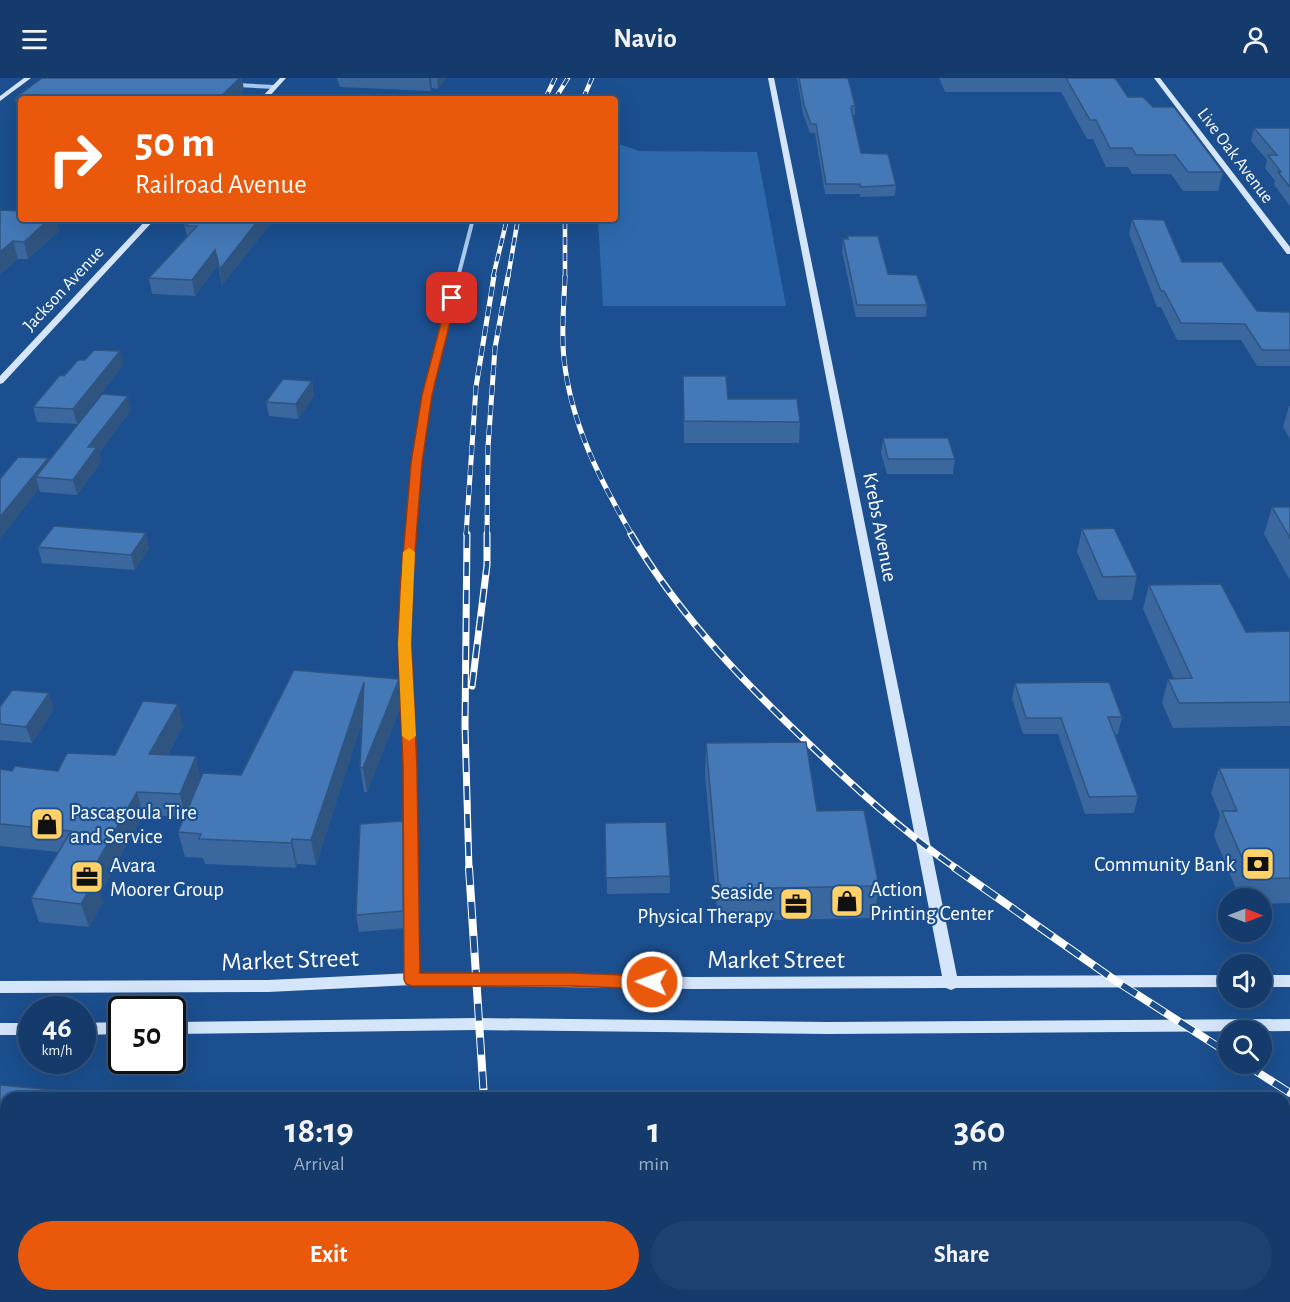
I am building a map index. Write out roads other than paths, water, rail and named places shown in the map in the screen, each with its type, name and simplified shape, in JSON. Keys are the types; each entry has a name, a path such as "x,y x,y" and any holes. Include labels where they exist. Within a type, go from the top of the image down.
{"street":[{"path":"0,99 28,78"},
{"path":"266,96 283,78"},
{"name":"Krebs Avenue","path":"771,78 951,984"},
{"name":"Live Oak Avenue","path":"1157,78 1290,252"},
{"path":"230,84 275,87"},
{"name":"Jackson Avenue","path":"0,381 149,222"},
{"path":"412,979 410,766 404,644 407,578 417,463 427,395 472,222"},
{"name":"Market Street","path":"0,987 268,987 412,979 571,979 693,984 1218,981"},
{"path":"1272,981 1290,981"},
{"path":"186,1028 476,1024 828,1028 1290,1025"},
{"path":"0,1029 18,1029"}],"railway":[{"path":"546,96 555,78"},
{"path":"557,96 568,78"},
{"path":"584,96 592,78"},
{"path":"493,277 506,222"},
{"path":"508,277 517,222"},
{"path":"565,222 565,276"},
{"path":"466,535 476,387 494,276"},
{"path":"487,535 488,447 495,348 508,276"},
{"path":"565,276 563,349 573,406 598,472 632,535"},
{"path":"467,534 465,726 469,869"},
{"path":"631,534 695,625 744,680 872,802 957,869"},
{"path":"472,686 487,565 487,535"},
{"path":"469,868 484,1092"},
{"path":"955,868 1116,981 1218,1047"},
{"path":"1261,1074 1288,1092"}],"place":[{"name":"Pascagoula Tire and Service","path":"47,824"},
{"name":"Community Bank","path":"1258,864"},
{"name":"Avara Moorer Group","path":"87,877"},
{"name":"Action Printing Center","path":"847,901"},
{"name":"Seaside Physical Therapy","path":"796,904"}]}
